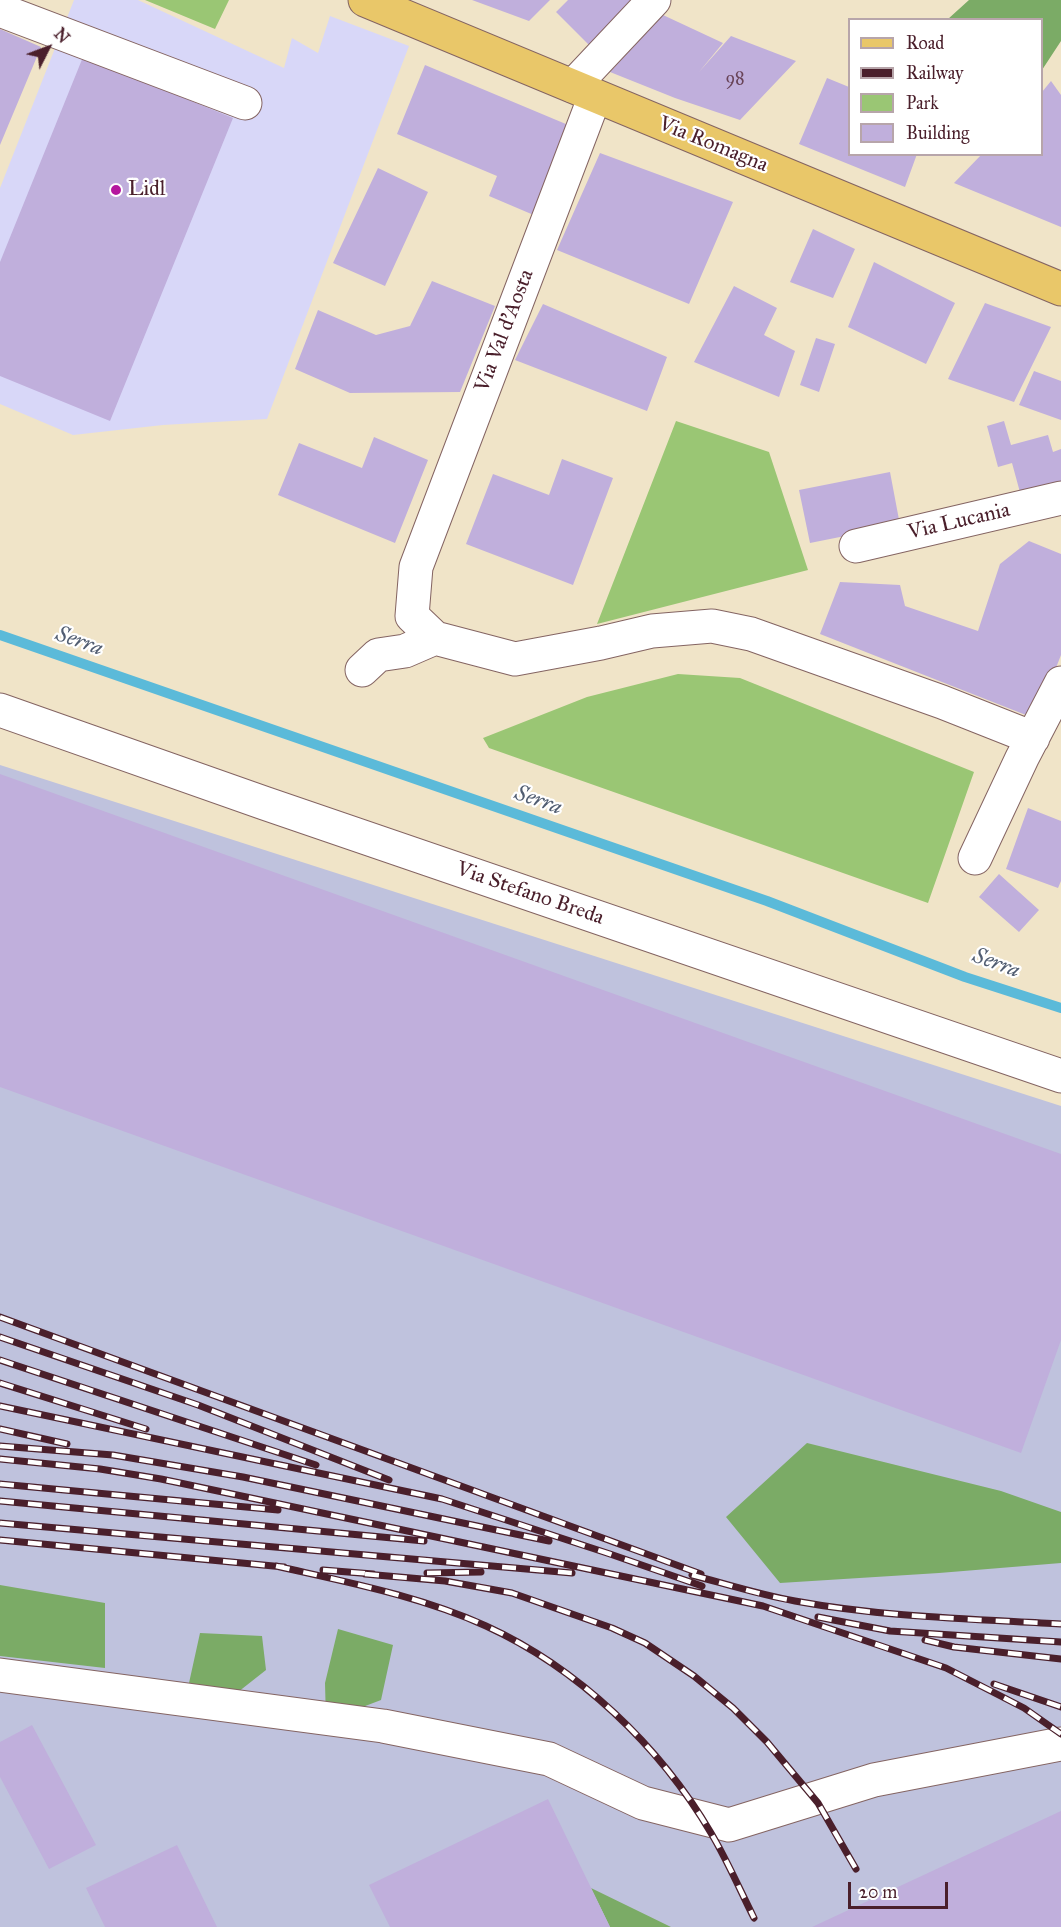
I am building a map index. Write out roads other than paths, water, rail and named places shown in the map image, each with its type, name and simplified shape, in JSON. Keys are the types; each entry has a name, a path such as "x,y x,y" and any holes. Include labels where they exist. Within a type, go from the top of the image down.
{"main road":[{"name":"Via Romagna","path":"365,0 1061,289"}],"street":[{"path":"584,91 654,0"},
{"path":"0,10 245,103"},
{"name":"Via Val d'Aosta","path":"435,638 412,616 416,567 584,91"},
{"name":"Via Lucania","path":"856,546 1061,498"},
{"path":"362,670 378,655 405,651 435,638 515,658 601,643 652,631 712,626 751,634 942,702 1033,738"},
{"path":"975,858 1022,758 1061,683"},
{"name":"Via Stefano Breda","path":"0,710 264,803 1061,1076"},
{"path":"0,1675 383,1726 538,1756 643,1803 729,1825 874,1780 1061,1744"}],"waterway":[{"name":"Serra","path":"0,635 767,901 965,977 1061,1008"}],"railway":[{"path":"0,1317 701,1574"},
{"path":"0,1337 198,1405 389,1480"},
{"path":"0,1360 316,1465"},
{"path":"0,1383 146,1429"},
{"path":"0,1406 442,1499 702,1586"},
{"path":"0,1429 67,1444"},
{"path":"0,1446 113,1455 243,1477 549,1541"},
{"path":"0,1459 100,1469 161,1479 763,1606 946,1668 1024,1708 1061,1734"},
{"path":"0,1484 278,1510"},
{"path":"0,1501 424,1541"},
{"path":"0,1523 572,1573"},
{"path":"0,1540 284,1567"},
{"path":"276,1566 409,1598 461,1615 520,1643 553,1664 614,1713 642,1740 667,1770 711,1833 754,1918"},
{"path":"323,1570 373,1574"},
{"path":"427,1573 481,1572"},
{"path":"365,1574 445,1581 512,1593 612,1628 645,1643 694,1676 733,1708 767,1742 818,1803 856,1869"},
{"path":"692,1575 769,1596 861,1611 1061,1624"},
{"path":"818,1617 890,1631 1061,1642"},
{"path":"925,1640 954,1647 1061,1659"},
{"path":"994,1684 1061,1707"}],"place":[{"name":"Lidl","path":"116,190"}]}
